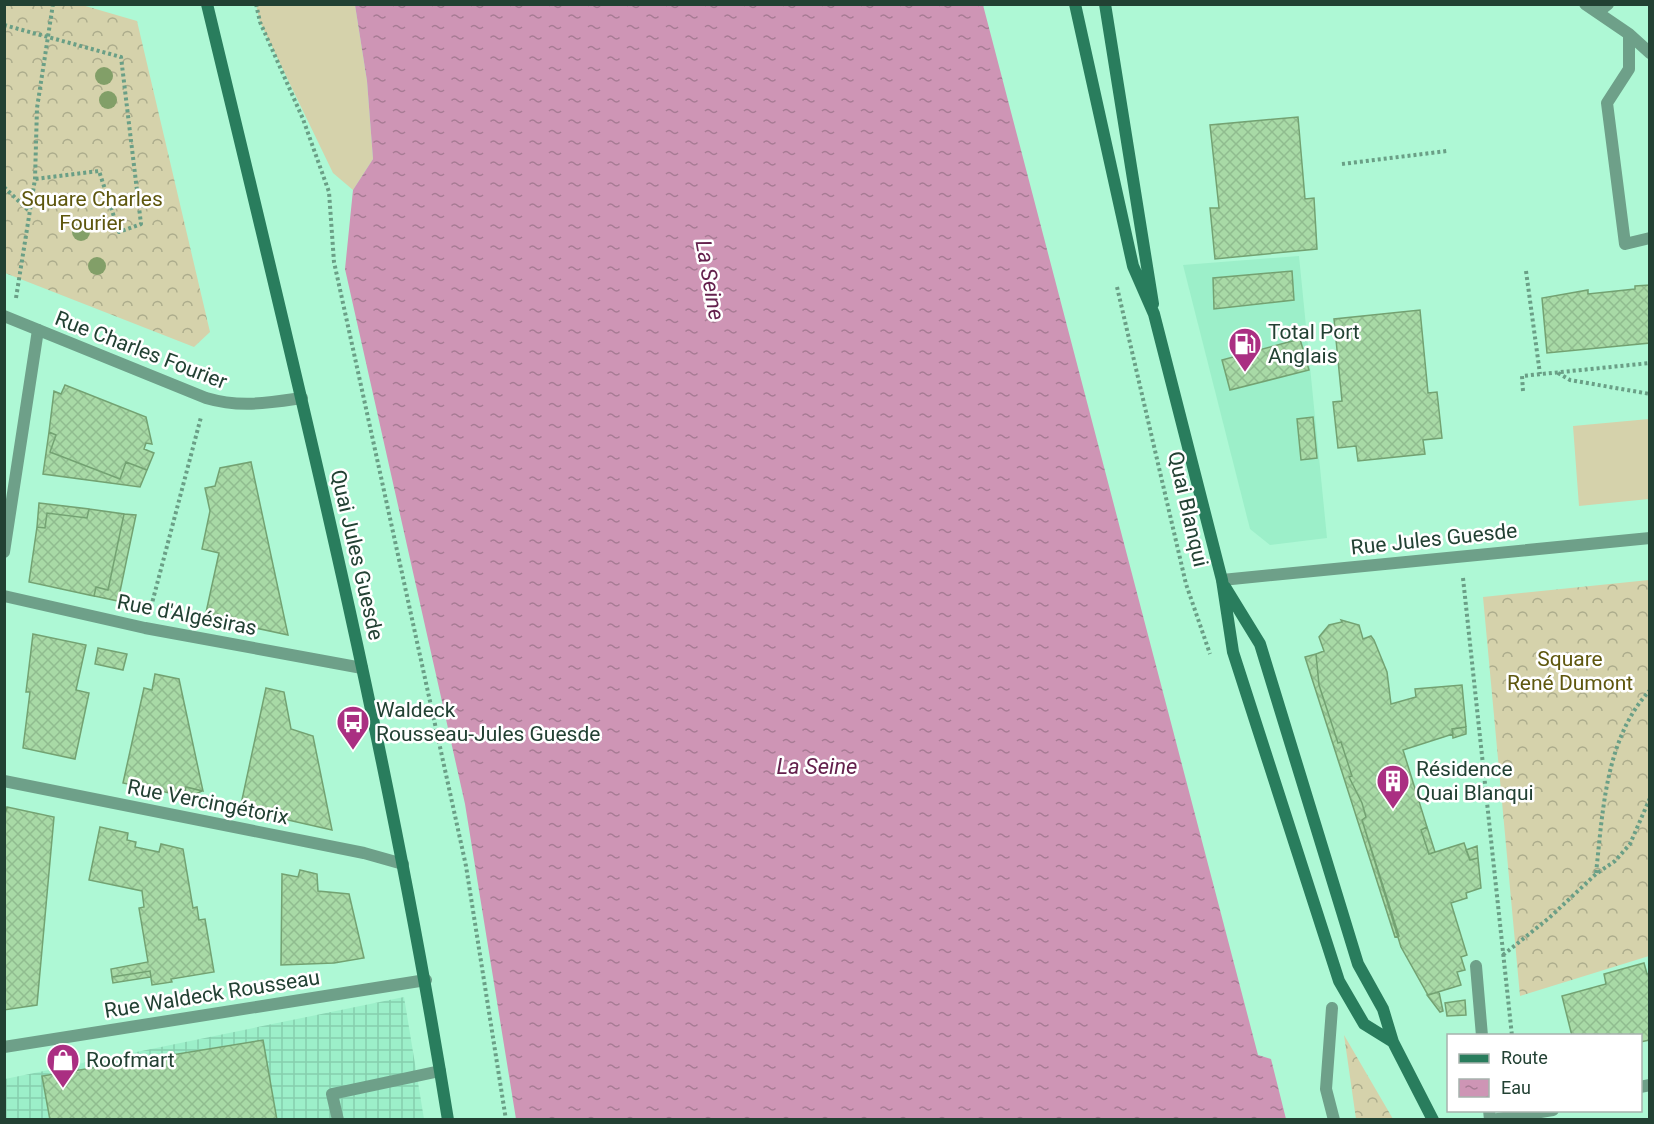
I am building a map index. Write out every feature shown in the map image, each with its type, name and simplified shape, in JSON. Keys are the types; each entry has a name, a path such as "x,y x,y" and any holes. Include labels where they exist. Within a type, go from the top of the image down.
{"main road":[{"name":"Quai Jules Guesde","path":"207,4 302,398 362,668 426,980 448,1119"},
{"name":"Quai Blanqui","path":"1075,4 1133,266 1154,314 1222,580 1233,652 1339,981 1364,1024 1393,1042"},
{"name":"Quai Blanqui","path":"1105,4 1152,288 1154,314"},
{"name":"Quai Blanqui","path":"1222,580 1260,644 1358,964 1383,1009 1393,1042 1433,1119"}],"street":[{"path":"1586,4 1603,8 1650,53"},
{"path":"1629,34 1629,69 1606,103 1625,244 1650,238"},
{"name":"Rue Charles Fourier","path":"8,317 206,398 245,406 302,398"},
{"path":"4,552 38,330"},
{"name":"Rue Jules Guesde","path":"1222,580 1650,538"},
{"name":"Rue d'Algésiras","path":"4,596 145,628 362,668"},
{"name":"Rue Vercingétorix","path":"4,781 364,853 403,864"},
{"path":"1476,966 1482,1034"},
{"name":"Rue Waldeck Rousseau","path":"4,1047 426,980"},
{"path":"1332,1008 1326,1089 1334,1119"},
{"path":"338,1119 332,1094 440,1071"},
{"path":"1491,1119 1546,1112"}],"path":[{"path":"8,317 35,179 37,108 52,4"},
{"path":"256,4 260,21 303,119 330,192 334,262 466,866 506,1119"},
{"path":"4,25 122,57 141,224 120,232 99,171 35,179"},
{"path":"1342,164 1447,151"},
{"path":"4,187 30,211"},
{"path":"1526,271 1540,374"},
{"name":"Quai Blanqui","path":"1117,286 1186,584 1211,659"},
{"path":"1523,391 1522,376 1650,363"},
{"path":"1557,372 1570,380 1650,394"},
{"path":"145,628 206,398"},
{"path":"1461,556 1512,1034"},
{"path":"1596,874 1608,778 1634,708 1650,690"},
{"path":"1503,955 1550,918 1596,874 1615,861 1630,844 1650,798"}],"shaded area":[{"path":"1299,256 1327,538 1270,545 1250,529 1183,265"},
{"path":"404,997 424,1119 5,1120 5,1079"}],"green space":[{"name":"Square Charles Fourier","path":"5,4 82,5 137,21 210,332 194,347 5,273"},
{"path":"256,5 355,5 367,81 373,159 353,190 333,173 260,22"},
{"path":"1649,419 1649,499 1579,506 1573,426"},
{"name":"Square René Dumont","path":"1649,580 1649,956 1520,996 1483,597"},
{"path":"1344,1035 1393,1119 1356,1119"}],"water":[{"name":"La Seine","path":"355,5 983,5 1258,1055 1271,1059 1286,1119 516,1119 465,804 345,269 353,190 373,159 367,81"}],"building":[{"path":"1298,117 1305,199 1314,198 1317,249 1215,259 1210,208 1219,208 1210,125"},
{"path":"1292,271 1294,300 1214,309 1213,278"},
{"path":"1650,285 1650,343 1547,353 1542,298 1588,290 1588,294 1635,289 1635,286"},
{"path":"1420,310 1428,393 1437,392 1442,438 1423,440 1425,454 1358,461 1356,446 1338,448 1333,402 1342,401 1334,319"},
{"path":"1300,339 1309,370 1230,390 1222,360"},
{"path":"65,385 146,417 152,444 146,443 144,449 154,453 147,470 126,462 120,479 50,452 56,435 49,432 54,391 61,394"},
{"path":"1313,417 1317,458 1301,460 1297,419"},
{"path":"49,432 56,435 50,452 120,479 126,462 147,470 140,487 43,474"},
{"path":"251,462 288,635 205,617 219,553 202,549 210,511 205,488 215,486 220,468"},
{"path":"39,503 89,509 87,518 47,513 45,528 37,527"},
{"path":"89,509 124,514 108,590 96,587 94,596 29,582 37,527 45,528 47,513 87,518"},
{"path":"124,514 136,515 118,601 94,596 96,587 108,590"},
{"name":"Résidence Quai Blanqui","path":"1341,620 1359,625 1363,639 1371,636 1374,640 1387,672 1391,704 1416,697 1415,689 1462,685 1466,727 1452,729 1453,734 1403,750 1427,827 1421,830 1429,854 1464,843 1470,860 1478,858 1481,888 1466,893 1467,898 1451,903 1467,955 1461,957 1465,970 1457,972 1461,985 1428,995 1401,947 1362,820 1366,817 1362,803 1349,777 1352,776 1341,742 1338,743 1319,685 1316,654 1324,651 1319,637 1329,625 1342,622"},
{"path":"33,634 86,645 76,690 89,693 75,759 23,748 30,692 26,692"},
{"path":"98,648 127,654 123,670 95,664"},
{"path":"1316,654 1319,685 1338,743 1341,742 1352,776 1349,777 1362,803 1366,817 1362,820 1399,936 1395,937 1305,657"},
{"path":"155,674 179,679 203,791 186,787 184,796 123,783 144,688 152,690"},
{"path":"266,688 284,692 291,729 313,736 332,830 240,809"},
{"path":"1466,727 1466,734 1453,738 1452,729"},
{"path":"186,787 202,791 192,796 184,795"},
{"path":"7,807 54,817 37,1005 4,1010 4,818"},
{"path":"100,827 128,833 127,840 136,842 135,847 159,852 161,844 183,849 193,908 197,907 199,920 205,919 214,972 171,979 172,982 152,985 150,971 112,977 111,969 148,962 139,908 144,907 142,891 89,880"},
{"path":"1427,827 1435,852 1429,854 1421,830"},
{"path":"1477,846 1478,858 1470,860 1466,850"},
{"path":"300,870 317,874 318,891 349,894 364,958 334,963 281,965 282,874 298,877"},
{"path":"1644,963 1647,974 1650,974 1650,1040 1642,1042 1642,1034 1572,1034 1562,996 1606,984 1604,974"},
{"path":"150,971 151,977 113,983 112,977"},
{"path":"1439,992 1443,1011 1440,1012 1427,995"},
{"path":"1465,1000 1466,1015 1447,1016 1445,1003"},
{"path":"263,1040 277,1120 50,1120 42,1076"}],"place":[{"name":"Total Port Anglais","path":"1245,373"},
{"name":"Waldeck Rousseau-Jules Guesde","path":"353,751"},
{"name":"Résidence Quai Blanqui","path":"1393,810"},
{"name":"Roofmart","path":"63,1089"}]}
